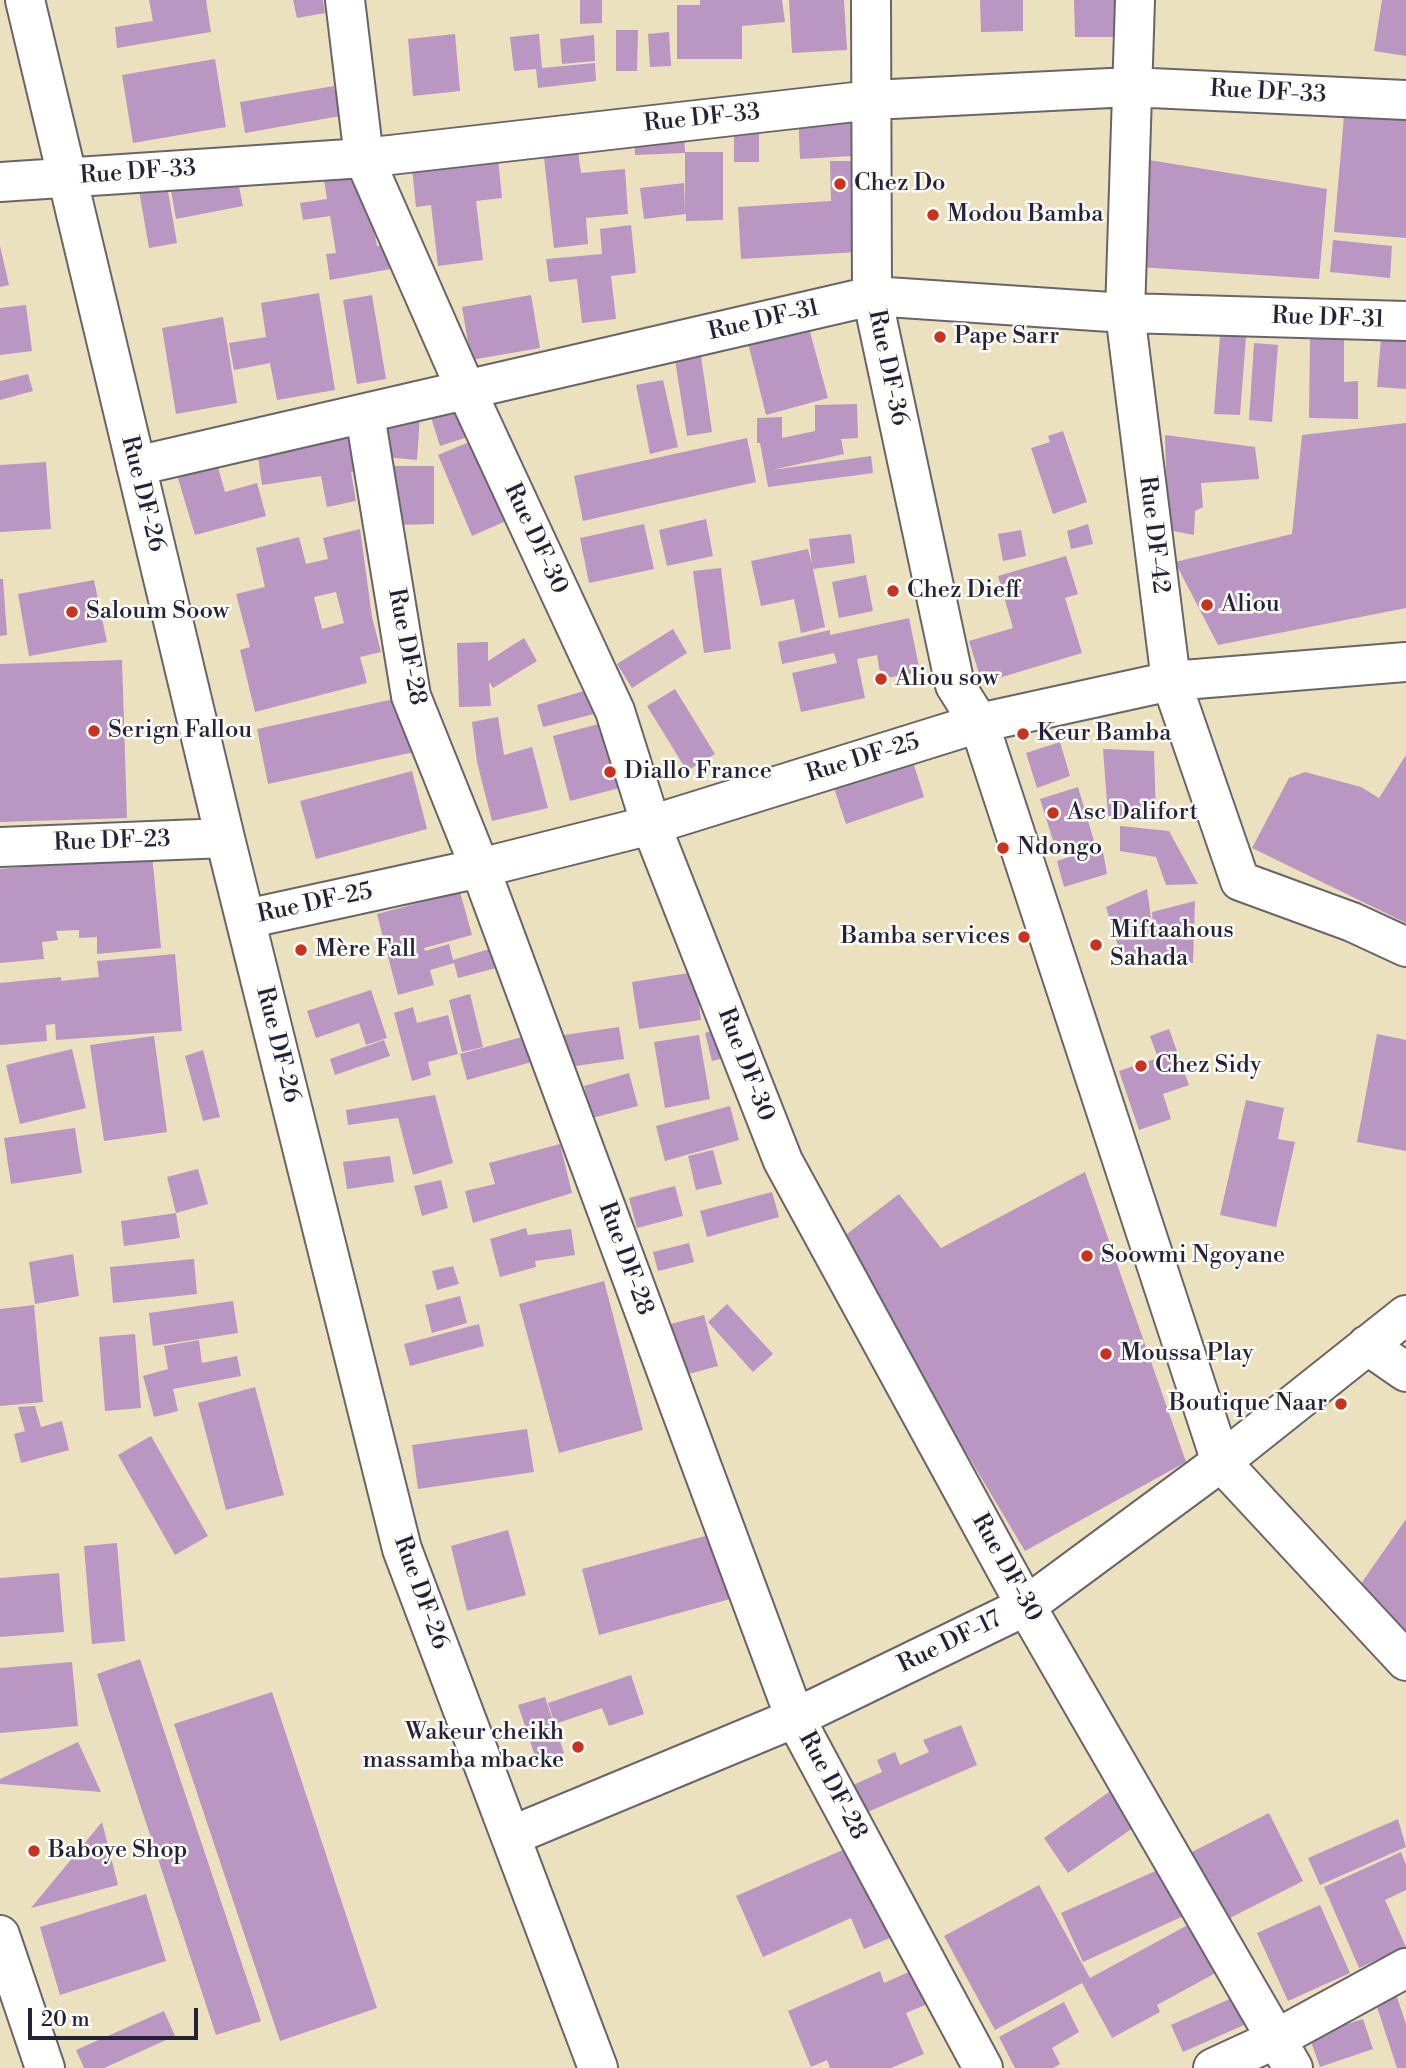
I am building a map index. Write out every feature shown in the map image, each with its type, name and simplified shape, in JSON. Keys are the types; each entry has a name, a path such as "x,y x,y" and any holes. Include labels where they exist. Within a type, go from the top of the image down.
{"street":[{"name":"Rue DF-26","path":"25,0 225,838 402,1549 598,2068"},
{"name":"Rue DF-30","path":"345,0 364,158 467,392 615,711 651,825 783,1161 1026,1606 1284,2053"},
{"name":"Rue DF-36","path":"871,0 872,296 955,685 979,723 1221,1462"},
{"name":"Rue DF-42","path":"1135,0 1130,87 1125,313 1171,681 1240,881 1352,922 1406,947"},
{"name":"Rue DF-33","path":"0,182 364,158 872,100 1130,87 1406,100"},
{"name":"Rue DF-31","path":"136,466 467,392 872,296 1125,313 1406,321"},
{"name":"Rue DF-28","path":"366,415 411,696 480,868 795,1718 983,2068"},
{"name":"Rue DF-25","path":"246,919 480,868 651,825 979,723 1171,681 1406,662"},
{"name":"Rue DF-23","path":"0,847 225,838"},
{"name":"Rue DF-17","path":"511,1836 795,1718 1026,1606 1221,1462 1406,1315"},
{"path":"1367,1345 1406,1371"},
{"path":"1221,1462 1406,1661"},
{"path":"0,1935 45,2068"},
{"path":"1213,2068 1284,2053 1406,1968"}],"building":[{"path":"149,0 206,0 211,32 117,48 115,27 153,21"},
{"path":"293,0 323,0 325,13 297,18"},
{"path":"580,0 602,0 602,23 580,24"},
{"path":"700,0 782,0 785,22 742,26 742,59 677,59 677,5 700,5"},
{"path":"789,0 844,0 847,50 792,53"},
{"path":"980,0 1023,0 1023,31 981,32"},
{"path":"1074,0 1117,0 1118,37 1075,37"},
{"path":"1382,0 1406,0 1406,56 1374,51"},
{"path":"616,30 638,30 637,71 616,71"},
{"path":"669,32 671,66 650,67 648,34"},
{"path":"455,34 460,91 413,96 408,39"},
{"path":"539,34 542,68 595,63 596,81 538,88 536,69 514,71 510,37"},
{"path":"594,35 595,61 562,64 560,39"},
{"path":"215,59 226,127 133,143 122,75"},
{"path":"334,86 340,116 245,133 240,102"},
{"path":"1345,104 1406,108 1406,238 1334,232"},
{"path":"850,108 852,156 800,159 798,111"},
{"path":"759,118 759,162 734,162 734,119"},
{"path":"684,131 685,152 723,152 723,220 686,221 686,214 644,219 640,188 684,183 685,211 685,153 635,155 634,134"},
{"path":"577,145 581,173 625,169 628,214 586,218 588,244 554,248 543,149"},
{"path":"497,148 502,198 476,201 483,260 438,266 431,205 416,207 411,158"},
{"path":"1149,160 1327,189 1319,279 1139,267"},
{"path":"830,161 861,161 858,252 741,259 738,207 831,201"},
{"path":"363,167 377,246 391,243 396,268 330,280 326,254 336,253 330,216 303,220 300,203 327,199 323,174"},
{"path":"236,172 243,206 176,219 170,185"},
{"path":"167,186 177,243 149,248 139,191"},
{"path":"631,225 636,273 611,276 616,319 582,323 577,279 549,282 546,259 602,254 600,229"},
{"path":"1333,240 1392,246 1390,278 1330,272"},
{"path":"0,246 9,285 0,287"},
{"path":"319,293 335,390 277,400 270,363 234,370 229,343 266,337 261,303"},
{"path":"372,295 386,379 357,384 343,300"},
{"path":"531,295 540,348 471,360 462,307"},
{"path":"26,305 32,351 0,355 0,308"},
{"path":"223,317 237,403 176,414 162,328"},
{"path":"806,317 828,398 766,415 746,335"},
{"path":"1220,336 1246,337 1240,415 1214,414"},
{"path":"1310,336 1344,336 1344,382 1358,381 1358,419 1309,418"},
{"path":"1381,338 1406,340 1406,389 1377,387"},
{"path":"1254,343 1278,345 1272,422 1249,420"},
{"path":"701,356 712,432 687,436 675,360"},
{"path":"28,374 33,391 0,400 0,381"},
{"path":"663,380 678,447 650,454 636,385"},
{"path":"461,396 474,435 440,446 428,408"},
{"path":"857,404 858,438 841,439 844,454 772,470 871,456 873,473 768,487 760,443 757,443 757,418 782,417 782,438 815,431 815,405"},
{"path":"388,412 420,415 417,460 385,457"},
{"path":"1406,423 1406,608 1218,645 1175,562 1292,534 1302,435"},
{"path":"1063,431 1087,502 1053,514 1031,448 1050,442 1048,436"},
{"path":"352,435 357,471 351,472 356,501 327,507 321,476 262,485 257,450"},
{"path":"1165,435 1255,447 1259,479 1201,483 1203,507 1195,511 1194,535 1168,530"},
{"path":"481,437 515,517 472,536 438,455"},
{"path":"747,438 756,482 583,521 574,476"},
{"path":"214,453 225,492 257,483 266,516 195,535 174,465"},
{"path":"46,462 51,529 0,532 0,465"},
{"path":"394,466 434,466 434,524 394,525"},
{"path":"706,519 713,556 667,566 659,530"},
{"path":"644,524 654,569 589,583 580,538"},
{"path":"1088,524 1093,544 1071,549 1067,531"},
{"path":"360,529 372,617 381,652 360,657 367,683 255,712 240,650 250,647 236,594 265,587 256,548 299,537 306,564 328,559 323,538","holes":["336,592 344,623 322,629 314,597"]},
{"path":"1021,530 1026,556 1003,561 998,534"},
{"path":"851,534 855,563 813,569 825,627 801,633 794,599 761,606 751,561 808,549 812,564 809,539"},
{"path":"1066,556 1078,594 1065,598 1082,653 982,683 969,641 1013,628 998,576"},
{"path":"721,568 731,649 704,653 693,571"},
{"path":"866,575 873,611 839,618 832,582"},
{"path":"0,579 3,579 7,635 0,636"},
{"path":"94,580 107,642 29,656 18,594"},
{"path":"909,618 920,672 881,679 877,655 857,659 865,698 801,712 792,673 837,663 834,653 782,664 778,642 830,630 830,635"},
{"path":"673,629 687,653 632,688 617,664"},
{"path":"524,638 537,661 493,688 489,682 491,706 459,707 457,643 488,642 488,661"},
{"path":"122,660 127,818 0,822 0,664"},
{"path":"675,689 715,754 687,771 647,706"},
{"path":"587,690 594,714 543,727 537,705"},
{"path":"403,697 414,752 268,784 257,729"},
{"path":"498,717 504,755 532,747 548,808 492,821 477,762 472,722"},
{"path":"610,721 627,786 570,801 553,736"},
{"path":"1060,742 1070,776 1037,788 1026,753"},
{"path":"909,749 924,797 846,824 830,776"},
{"path":"1103,749 1154,751 1156,816 1108,816"},
{"path":"1406,755 1406,923 1252,848 1289,778 1305,772 1361,787 1379,798"},
{"path":"412,771 427,829 316,859 300,801"},
{"path":"1078,787 1094,841 1057,853 1040,799"},
{"path":"1120,826 1169,831 1198,884 1166,885 1156,857 1120,851"},
{"path":"1102,846 1107,874 1064,887 1057,861"},
{"path":"152,854 161,948 97,954 97,937 79,938 79,930 56,931 58,940 42,942 44,959 0,963 0,869"},
{"path":"1147,889 1154,940 1152,912 1195,901 1193,963 1124,966 1106,907"},
{"path":"460,892 472,935 424,948 425,951 449,944 453,960 499,946 504,966 458,978 454,963 430,970 434,985 398,995 377,914"},
{"path":"175,954 182,1031 56,1040 55,1024 46,1025 47,1041 0,1045 0,983 61,977 61,981 99,977 97,961"},
{"path":"695,972 701,1020 639,1029 632,982"},
{"path":"371,990 387,1038 366,1045 359,1023 316,1038 307,1011"},
{"path":"470,994 483,1047 462,1052 449,1000"},
{"path":"413,1007 417,1023 448,1015 458,1054 428,1062 431,1075 412,1081 394,1013"},
{"path":"619,1027 624,1059 569,1067 564,1035"},
{"path":"722,1027 729,1057 712,1061 705,1033"},
{"path":"1169,1029 1189,1085 1163,1094 1171,1119 1139,1130 1119,1071 1158,1058 1150,1036"},
{"path":"533,1034 539,1060 467,1080 460,1054"},
{"path":"1377,1034 1406,1040 1406,1151 1357,1142"},
{"path":"699,1035 710,1099 665,1108 654,1042"},
{"path":"154,1036 167,1132 104,1141 90,1045"},
{"path":"384,1040 390,1056 335,1075 330,1059"},
{"path":"72,1049 86,1108 20,1124 6,1065"},
{"path":"203,1050 220,1117 203,1121 185,1056"},
{"path":"629,1073 638,1106 592,1118 584,1086"},
{"path":"435,1095 453,1163 413,1175 398,1118 348,1125 346,1110"},
{"path":"1246,1100 1284,1108 1278,1139 1295,1142 1276,1227 1220,1215"},
{"path":"730,1106 739,1140 665,1161 656,1126"},
{"path":"75,1128 82,1173 11,1184 4,1138"},
{"path":"560,1144 572,1193 473,1223 465,1191 495,1184 489,1163"},
{"path":"713,1150 722,1184 696,1190 688,1156"},
{"path":"390,1156 394,1182 347,1189 343,1162"},
{"path":"198,1169 208,1204 176,1213 167,1177"},
{"path":"1085,1172 1186,1462 1025,1551 839,1240 899,1194 941,1248"},
{"path":"441,1180 448,1208 422,1216 414,1186"},
{"path":"675,1186 683,1216 637,1228 629,1198"},
{"path":"772,1192 779,1217 707,1237 700,1211"},
{"path":"176,1213 180,1238 124,1246 121,1221"},
{"path":"526,1228 528,1235 571,1229 575,1255 535,1261 536,1267 500,1277 490,1239"},
{"path":"689,1243 694,1262 658,1271 653,1252"},
{"path":"73,1254 79,1296 35,1304 29,1262"},
{"path":"194,1259 197,1294 113,1303 110,1267"},
{"path":"453,1266 459,1284 437,1290 432,1271"},
{"path":"604,1281 643,1430 559,1453 519,1304"},
{"path":"460,1296 467,1323 432,1333 425,1305"},
{"path":"233,1301 238,1333 153,1346 149,1313"},
{"path":"727,1304 773,1354 753,1372 708,1322"},
{"path":"34,1305 43,1402 0,1406 0,1309"},
{"path":"704,1315 718,1366 685,1375 671,1324"},
{"path":"479,1324 484,1346 410,1366 404,1344"},
{"path":"135,1334 141,1408 105,1411 99,1337"},
{"path":"199,1340 202,1363 237,1356 241,1376 173,1389 178,1411 154,1417 143,1376 168,1369 164,1346"},
{"path":"255,1387 284,1495 226,1510 198,1403"},
{"path":"35,1406 41,1427 62,1421 69,1450 21,1463 14,1434 25,1431 18,1407"},
{"path":"527,1429 534,1472 418,1489 412,1445"},
{"path":"151,1436 208,1536 175,1555 118,1455"},
{"path":"1406,1519 1406,1645 1358,1588"},
{"path":"508,1530 526,1595 467,1611 451,1546"},
{"path":"713,1534 730,1599 599,1635 582,1569"},
{"path":"117,1543 125,1641 92,1644 84,1546"},
{"path":"59,1573 64,1632 0,1637 0,1578"},
{"path":"140,1659 261,2021 216,2035 97,1674"},
{"path":"72,1662 78,1726 0,1733 0,1668"},
{"path":"631,1675 644,1714 609,1726 602,1708 555,1724 548,1703"},
{"path":"272,1692 377,2008 280,2041 174,1724"},
{"path":"545,1697 564,1753 537,1762 518,1705"},
{"path":"961,1725 977,1765 856,1817 844,1789 882,1772 877,1760 895,1752 900,1765 929,1752 923,1740"},
{"path":"78,1742 101,1792 0,1784 0,1779"},
{"path":"1119,1785 1143,1821 1068,1873 1044,1838"},
{"path":"1269,1813 1303,1881 1220,1923 1186,1855"},
{"path":"1398,1819 1406,1847 1320,1885 1308,1858"},
{"path":"102,1822 118,1885 31,1908"},
{"path":"859,1843 899,1934 864,1949 851,1918 763,1957 736,1896"},
{"path":"1401,1852 1406,1865 1406,1890 1385,1900 1406,1947 1359,1968 1324,1887"},
{"path":"1169,1865 1190,1913 1083,1962 1061,1913"},
{"path":"1039,1885 1090,1978 1197,1920 1223,1969 1157,2005 1160,2012 1112,2038 1082,1983 995,2030 944,1936"},
{"path":"146,1894 166,1961 60,1995 40,1927"},
{"path":"1320,1905 1350,1973 1288,2001 1257,1933"},
{"path":"920,1967 935,2001 906,2013 924,2054 891,2068 830,2068 827,2060 811,2067 788,2011 880,1971 884,1983"},
{"path":"1241,1994 1253,2021 1183,2052 1171,2025"},
{"path":"1397,1997 1406,2024 1406,2068 1397,2068 1376,2004"},
{"path":"1064,2002 1079,2032 1052,2048 1060,2064 1053,2068 1015,2068 999,2037"},
{"path":"164,2011 175,2036 104,2068 84,2068 76,2050"},
{"path":"1363,2019 1373,2049 1320,2067 1309,2036"}],"place":[{"name":"Chez Do","path":"840,184"},
{"name":"Modou Bamba","path":"933,215"},
{"name":"Pape Sarr","path":"940,337"},
{"name":"Chez Dieff","path":"893,591"},
{"name":"Aliou","path":"1207,605"},
{"name":"Saloum Soow","path":"72,612"},
{"name":"Aliou sow","path":"881,679"},
{"name":"Serign Fallou","path":"94,731"},
{"name":"Keur Bamba","path":"1023,734"},
{"name":"Diallo France","path":"610,772"},
{"name":"Asc Dalifort","path":"1053,813"},
{"name":"Ndongo","path":"1003,848"},
{"name":"Bamba services","path":"1024,937"},
{"name":"Miftaahous Sahada","path":"1096,945"},
{"name":"Mère Fall","path":"301,950"},
{"name":"Chez Sidy","path":"1141,1066"},
{"name":"Soowmi Ngoyane","path":"1087,1256"},
{"name":"Moussa Play","path":"1106,1354"},
{"name":"Boutique Naar","path":"1341,1404"},
{"name":"Wakeur cheikh massamba mbacke","path":"578,1747"},
{"name":"Baboye Shop","path":"34,1851"}]}
